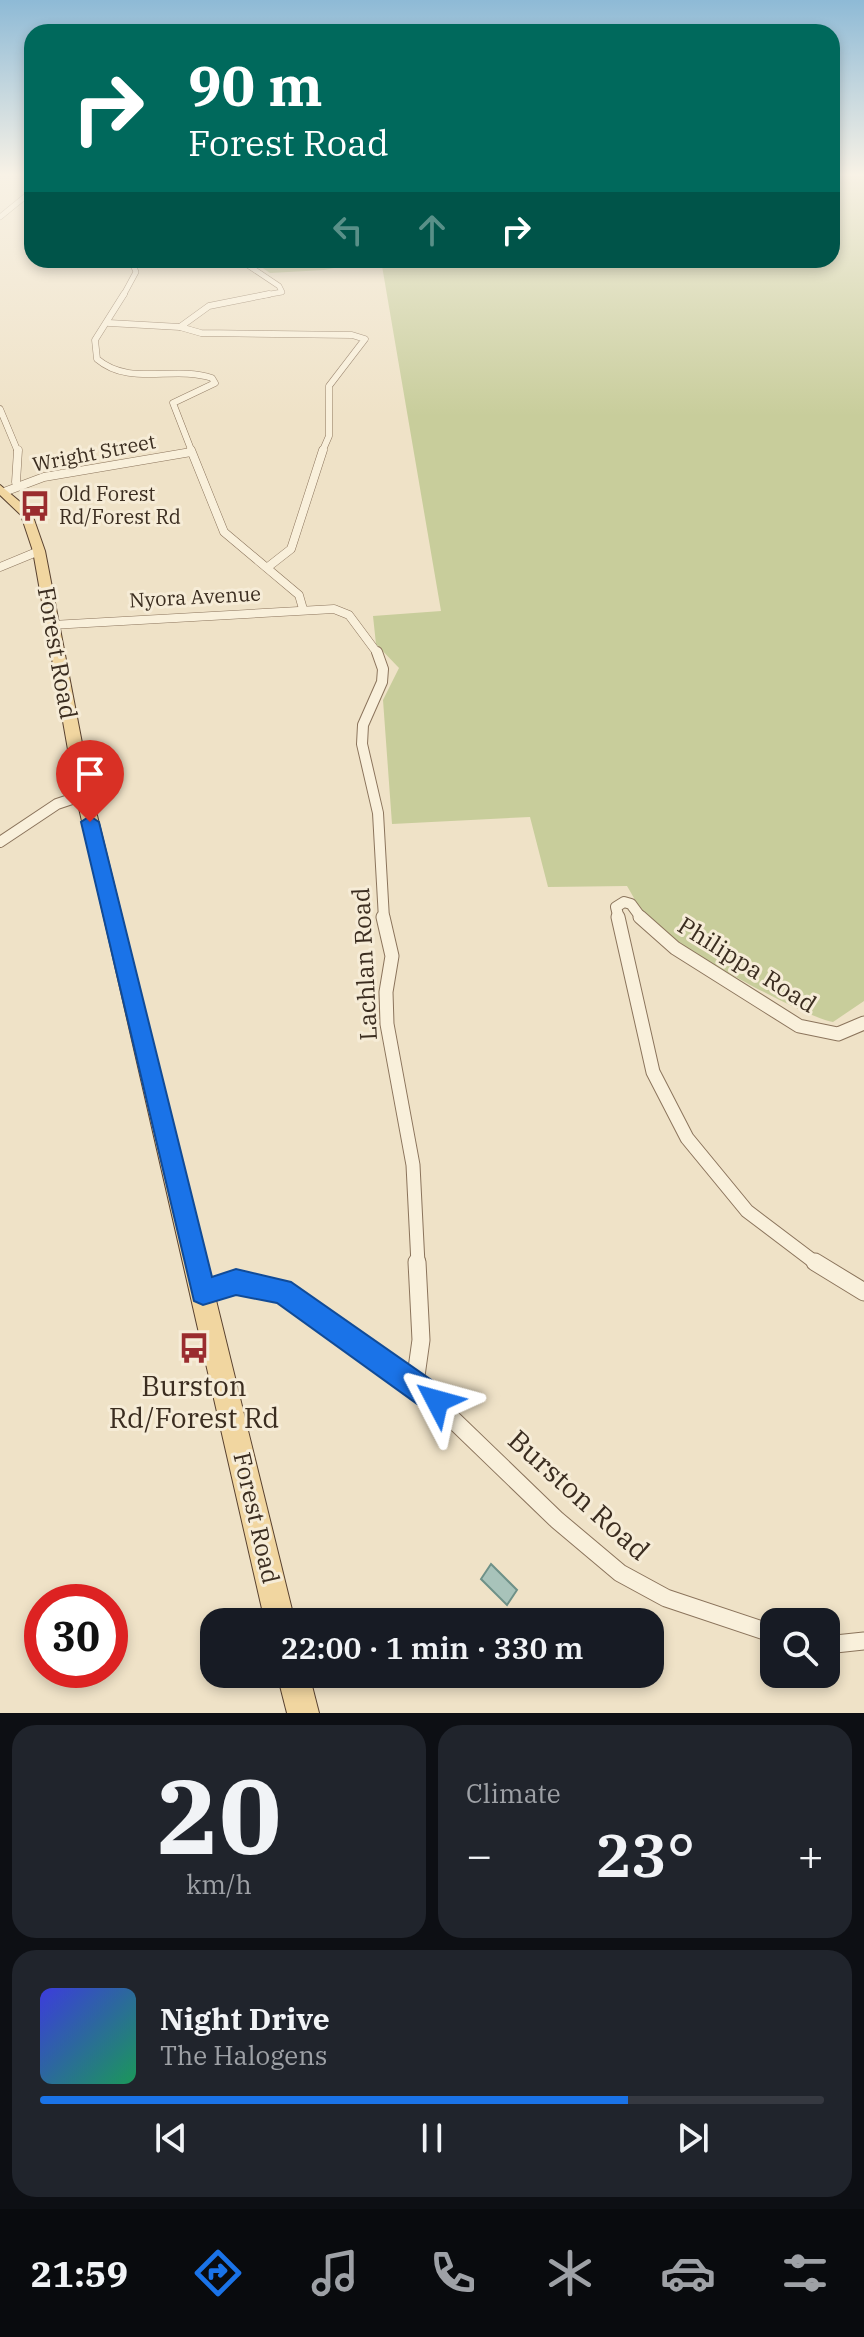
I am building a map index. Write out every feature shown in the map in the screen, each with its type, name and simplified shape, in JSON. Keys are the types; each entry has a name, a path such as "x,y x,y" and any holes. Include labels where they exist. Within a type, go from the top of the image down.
{"main road":[{"name":"Forest Road","path":"5,487 27,514 39,551 84,795 277,1608"},
{"path":"297,1688 303,1713"}],"street":[{"path":"134,268 136,272 109,323 95,340 97,359 110,368 139,374 196,374 212,378 215,383 209,388 173,403 191,452 224,532 299,595 303,609"},
{"path":"180,327 209,306 282,292 279,286 252,268"},
{"path":"109,323 180,327 201,333 352,335 365,339 329,386 329,436 315,466 291,549 268,567"},
{"path":"0,409 18,446 5,487"},
{"name":"Wright Street","path":"5,487 191,452"},
{"path":"5,487 31,480"},
{"path":"0,567 39,551"},
{"name":"Nyora Avenue","path":"52,625 303,609 341,610"},
{"name":"Lachlan Road","path":"341,610 349,615 377,653 383,669 381,686 363,725 362,744 378,813 383,859 380,903 392,956 386,992 387,1024 413,1165 421,1340 415,1383"},
{"path":"0,842 57,804 84,795"},
{"name":"Philippa Road","path":"864,1023 838,1034 799,1026 675,948 646,925 631,904 621,903 616,910 647,1052 662,1094 687,1138 747,1211 819,1265 864,1292"},
{"name":"Burston Road","path":"203,1292 236,1282 282,1291 415,1383 557,1520 620,1573 666,1598 760,1629"},
{"path":"840,1644 864,1641"}],"green space":[{"path":"840,256 864,256 864,1001 833,1022 817,1017 766,993 679,943 646,917 627,886 548,887 530,817 392,824 383,700 399,668 376,644 373,616 441,611 382,268 840,268"},
{"path":"263,268 334,268 324,270 270,273"}],"water":[{"path":"491,1564 517,1590 507,1605 481,1579"}],"place":[{"name":"Old Forest Rd/Forest Rd","path":"35,506"},
{"name":"Burston Rd/Forest Rd","path":"194,1348"}],"route":[{"path":"90,822 203,1292 236,1282 261,1284 282,1291 437,1401"}]}
